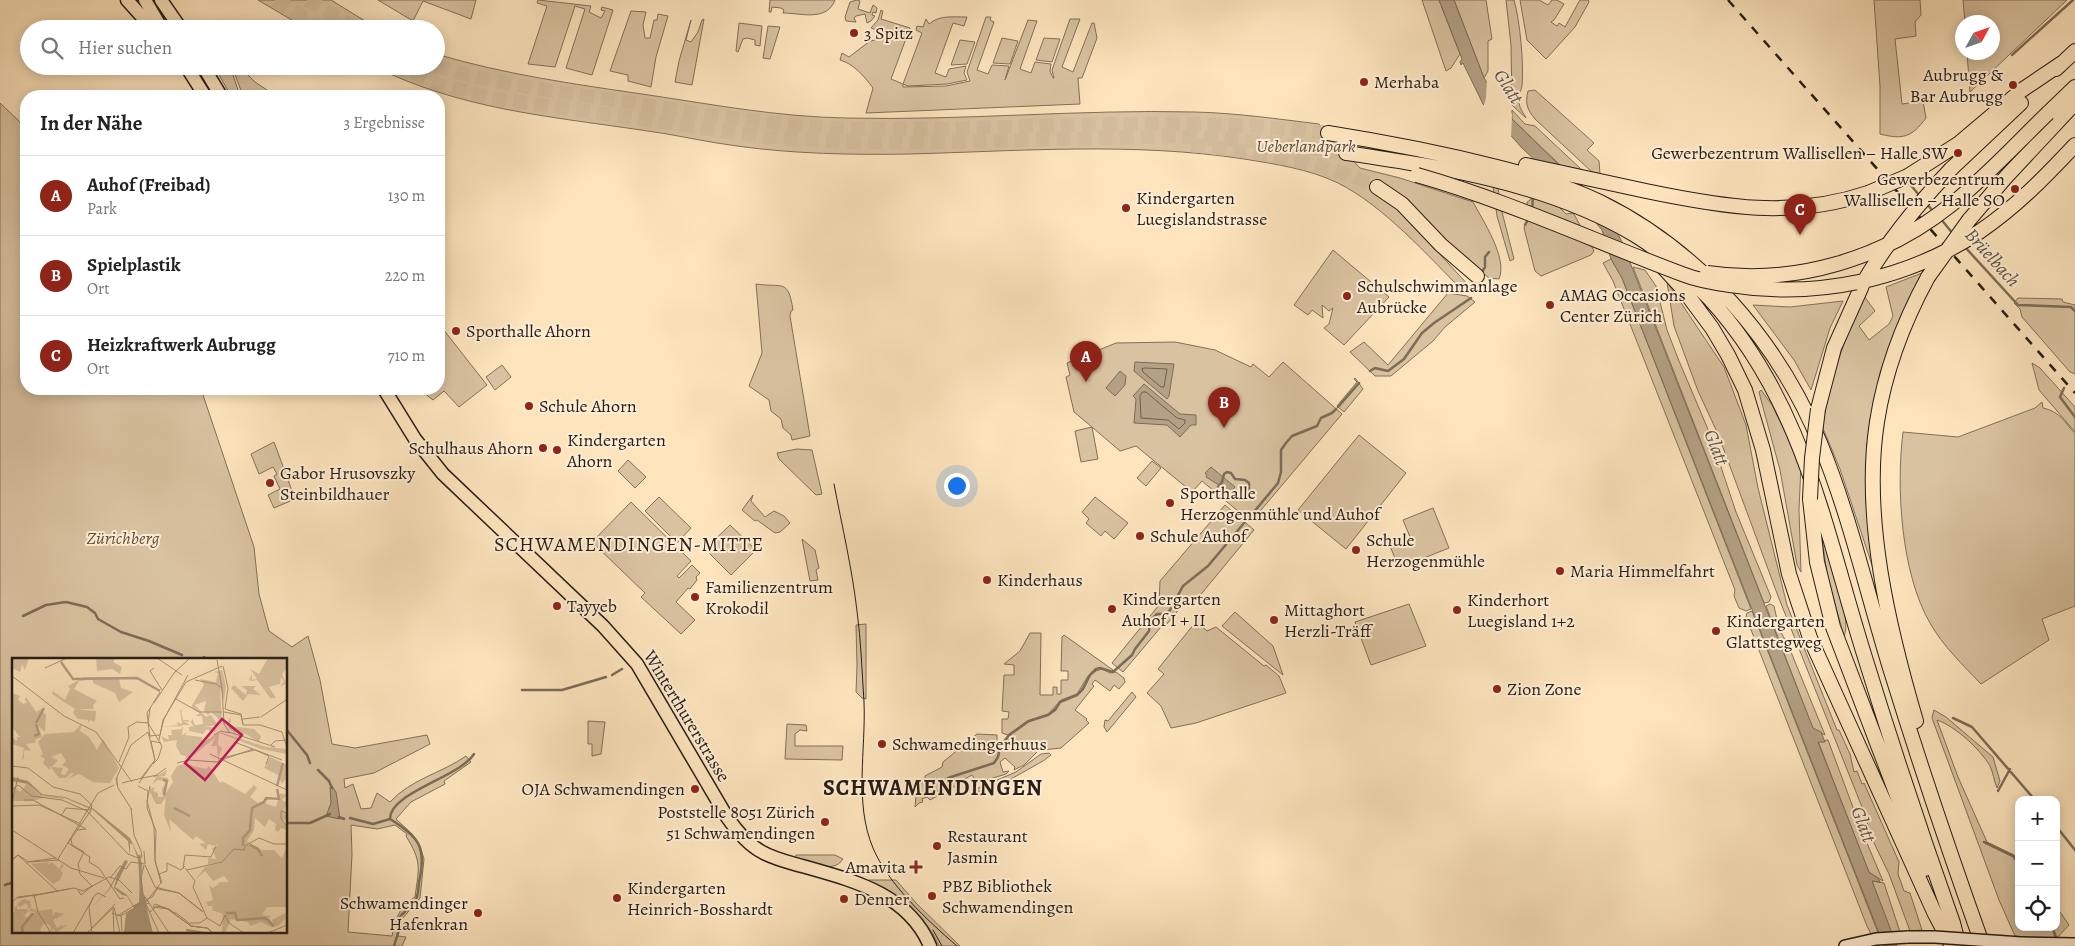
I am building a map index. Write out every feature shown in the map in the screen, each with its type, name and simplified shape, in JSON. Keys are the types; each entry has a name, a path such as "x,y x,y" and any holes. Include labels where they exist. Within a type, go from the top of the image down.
{"highway":[{"path":"1953,946 1833,627 1817,562 1810,499 1812,458 1818,409 1834,348 1860,288 1898,230 1944,177 2075,51"},
{"path":"1448,154 1497,159 1690,200 1732,207 1784,209 1827,204 1868,193 1896,182 1935,160 1968,136 2022,90 2062,63"},
{"path":"1667,267 1724,275 1770,275 1832,265 1883,247 1918,228 1952,204 2075,87"},
{"path":"1993,946 1936,782 1906,686 1882,576 1874,510 1874,446 1885,380 1899,336 1928,277 1950,244 1985,200 2075,102"},
{"path":"1328,134 1448,154 1567,187 1614,209 1693,282 1738,332 1766,374 1794,432 1826,518 1872,678 1959,946"},
{"path":"1418,170 1683,274 1707,281 1769,290 1831,287 1889,275 1919,264 1948,250 1992,224 2031,191 2075,145"},
{"path":"1350,157 1418,170 1490,179 1544,193 1580,207 1653,246 1690,262 1739,311 1779,365 1811,423 1836,486 1904,712 1983,946"},
{"path":"1377,187 1402,204 1434,238 1477,276"},
{"path":"1653,246 1679,284 1702,312 1725,349 1742,384 1760,436 1789,574 1810,638 1934,914 1953,946"}],"main road":[{"path":"127,0 145,20"},
{"path":"145,0 157,20"},
{"path":"161,0 175,20"},
{"path":"192,75 201,90"},
{"path":"208,75 217,90"},
{"name":"Winterthurerstrasse","path":"388,395 415,439 443,474 603,626 637,664 727,817 738,832 756,848 770,856 845,879 886,896 911,917 930,946"},
{"path":"1845,946 1876,939 1908,937 2075,944"}],"green space":[{"path":"258,0 331,0 363,20 292,20"},
{"path":"378,0 476,0 471,19 423,1 414,20"},
{"path":"538,0 591,6 589,12 601,18 605,11 601,10 602,7 613,10 592,75 566,68 585,9 575,6 555,67 528,64 547,6 537,3"},
{"path":"770,0 835,0 831,7 820,14 805,15 783,13 784,10 781,8 772,7 771,12 769,12"},
{"path":"1422,0 1439,0 1460,54 1451,68 1446,71"},
{"path":"1454,0 1486,0 1492,39 1488,41 1488,71 1484,78"},
{"path":"1506,0 1514,0 1518,19 1522,66 1522,86 1519,103 1526,118 1512,105 1511,45"},
{"path":"1520,0 1539,0 1548,5 1552,0 1557,0 1564,4 1551,22 1557,26 1559,23 1565,27 1580,0 1588,0 1589,2 1575,27 1546,59 1527,40"},
{"path":"1874,0 1920,0 1921,15 1915,22 1916,36 1895,39 1902,104 1923,101 1926,118 1911,133 1901,137 1880,134 1880,86"},
{"path":"1963,0 2067,0 1970,92 1968,60 2000,60 2000,15 1964,15"},
{"path":"860,1 858,9 870,13 873,5 877,8 876,13 873,12 872,15 875,16 871,21 867,23 865,14 856,16 854,18 856,22 846,21 845,17 850,2"},
{"path":"881,10 883,11 881,19 910,28 891,79 903,84 903,87 946,86 970,81 967,72 986,17 991,17 990,20 994,22 977,70 988,74 992,65 1009,66 1005,80 1028,20 1037,21 1020,69 1031,73 1035,62 1051,64 1050,71 1053,78 1052,70 1070,19 1080,19 1062,67 1073,72 1092,23 1094,23 1097,38 1082,78 1078,78 1080,104 866,113 873,88 854,67 840,60 842,53 849,57 870,41 875,40 879,31 871,28 878,20"},
{"path":"631,11 646,12 643,25 645,38 650,38 654,20 657,20 658,14 668,16 656,57 651,87 628,81 628,75 610,71"},
{"path":"967,17 964,26 953,23 935,73 946,77 949,69 966,66 964,73 967,80 947,84 908,86 903,84 922,33 916,30 917,26 923,27 926,19 929,24 942,18"},
{"path":"704,19 692,85 675,82 691,20 686,40 691,42"},
{"path":"739,23 762,26 760,46 755,45 755,40 747,38 743,39 738,52 736,51"},
{"path":"768,26 780,27 770,59 763,58"},
{"path":"1002,38 1018,41 1010,64 993,63"},
{"path":"1044,38 1060,39 1052,62 1036,60"},
{"path":"960,40 975,42 967,64 951,65"},
{"name":"Ueberlandpark","path":"445,57 512,73 564,82 744,109 820,117 933,118 1108,112 1195,112 1319,124 1360,168 1400,178 1473,202 1493,240 1501,270 1499,279 1489,278 1381,190 1470,287 1464,292 1389,218 1355,193 1327,178 1268,163 1202,154 1119,149 867,154 758,149 504,109 445,94 445,90 432,90 393,75 445,75"},
{"path":"219,75 233,75 238,90 228,90"},
{"path":"235,75 248,75 267,90 241,90"},
{"path":"1535,90 1594,143 1587,150 1599,161 1600,174 1592,172 1535,119 1528,109 1527,99 1528,91"},
{"name":"Zürichberg","path":"0,103 20,123 20,395 203,395 254,547 259,594 269,631 292,647 308,636 320,680 332,744 355,748 427,735 430,744 374,773 344,779 345,788 353,784 361,809 371,808 377,793 390,802 407,788 466,756 471,762 444,781 445,784 411,802 396,819 411,833 420,846 424,859 420,898 402,919 398,936 406,937 402,946 0,946","holes":["351,825 377,829 395,825 407,834 406,836 415,852 418,865 415,897 405,905 399,914 392,936 348,932 352,854"]},
{"path":"1512,110 1525,124 1535,126 1582,170 1560,165 1512,119"},
{"path":"1493,186 1498,188 1514,259 1510,261 1497,216"},
{"path":"1539,187 1566,214 1573,213 1594,251 1591,255 1541,276 1535,271 1524,228 1528,215 1527,202"},
{"path":"1333,250 1389,297 1344,345 1324,328 1329,324 1333,308 1329,311 1322,305 1323,318 1312,310 1308,315 1294,305"},
{"path":"1611,259 1622,278 1751,609 1746,611 1739,608 1734,596 1735,590 1613,281 1603,263"},
{"path":"1633,267 1645,270 1656,286 1667,330 1710,434 1736,512 1771,597 1769,602 1764,603"},
{"path":"1922,273 1899,321 1880,373 1867,444 1866,500 1874,571 1840,469 1822,426 1832,379 1848,332 1864,296 1875,311 1859,326 1869,340 1889,324 1893,316 1886,287"},
{"path":"1667,282 1724,367 1746,425 1758,488 1787,605 1837,730 1839,730 1850,754 1854,772 1857,771 1862,784 1864,783 1899,862 1898,874 1904,891 1910,893 1922,930 1910,931 1889,874 1874,843 1862,807 1778,596 1718,434 1698,391 1674,326"},
{"path":"756,284 783,286 789,293 793,310 790,316 810,436 792,440 791,435 783,428 781,419 771,411 769,400 749,386 762,353"},
{"path":"1448,293 1467,296 1475,302 1445,327 1433,341 1391,376 1375,376 1350,352 1364,342 1388,365"},
{"path":"2018,298 2062,299 2063,302 2075,305 2075,374 2070,372 2022,317 2020,309 2014,303"},
{"path":"1843,301 1830,328 1811,390 1794,360 1753,305 1790,307"},
{"path":"445,332 487,385 459,407 445,392"},
{"path":"1175,342 1215,350 1251,367 1253,364 1269,377 1283,362 1342,414 1251,522 1202,481 1192,492 1136,446 1120,451 1074,412 1066,377 1070,375 1067,363 1116,343"},
{"path":"2032,363 2040,368 2075,407 2075,432 2039,390"},
{"path":"502,365 511,377 495,390 486,377"},
{"path":"1355,378 1363,389 1344,412 1337,406 1357,382"},
{"path":"1761,390 1772,405 1801,465 1799,510 1801,572 1797,565 1780,470 1759,392"},
{"path":"427,395 439,395 433,400"},
{"path":"2042,402 2043,408 2058,414 2075,434 2075,606 2042,619 2049,640 1981,684 1941,640 1920,603 1907,555 1903,530 1900,478 1903,432 1958,437 2035,408"},
{"path":"1092,427 1098,459 1081,462 1075,431"},
{"path":"1359,435 1406,473 1346,549 1298,510"},
{"path":"274,442 295,499 274,508 268,495 280,489 274,476 277,474 273,467 259,474 251,454"},
{"path":"797,449 812,450 822,494 816,495 779,459 777,453"},
{"path":"628,460 646,477 635,488 618,471"},
{"path":"1152,461 1161,468 1146,486 1137,478"},
{"path":"753,495 751,501 765,517 774,511 784,516 790,523 780,532 775,533 757,520 755,521 742,510"},
{"path":"659,497 691,528 677,543 645,511"},
{"path":"1095,497 1128,523 1114,539 1105,531 1101,536 1086,523 1089,519 1082,512"},
{"path":"631,502 691,561 677,576 679,578 692,565 700,573 690,589 688,588 676,602 695,620 681,634 641,597 645,593 592,542"},
{"path":"1225,505 1254,530 1193,604 1187,600 1123,672 1112,663 1159,605 1160,581"},
{"path":"1433,508 1449,548 1399,568 1390,546 1410,537 1403,520"},
{"path":"730,525 756,550 731,575 705,549"},
{"path":"1820,527 1842,600 1846,628 1844,636 1828,579"},
{"path":"802,539 815,550 819,568 816,570 818,580 810,581"},
{"path":"1409,604 1426,646 1371,665 1355,622"},
{"path":"1770,604 1774,606 1779,628 1791,652 1825,735 1813,729 1766,606"},
{"path":"1752,611 1879,935 1872,936 1867,926 1746,617 1747,613"},
{"path":"1235,612 1273,646 1283,675 1222,626"},
{"path":"866,624 866,699 856,692 856,625"},
{"path":"1194,624 1199,624 1207,631 1216,627 1279,676 1286,693 1196,723 1171,728 1161,706 1147,693 1164,674 1158,669"},
{"path":"1030,633 1041,633 1040,695 1053,695 1053,687 1057,687 1057,694 1061,694 1061,680 1068,680 1068,671 1061,671 1062,637 1064,635 1113,670 1111,672 1101,668 1095,669 1088,676 1077,694 1061,700 1048,714 1027,721 1008,735 1002,733 1002,719 1008,719 1009,712 1002,711 1004,675 1014,675 1014,665 1004,664 1020,651"},
{"path":"1102,669 1110,673 1116,672 1124,678 1125,682 1119,689 1114,685 1110,691 1095,680 1092,684 1094,686 1075,710 1087,719 1089,723 1061,748 1043,750 1041,748 1024,765 1014,770 1015,767 1005,758 1000,762 1003,772 1009,771 1006,774 977,783 972,775 930,800 927,797 922,799 923,802 915,807 917,784 925,782 925,776 942,767 943,762 977,734 997,735 997,748 1000,749 1009,736 1028,722 1048,715 1062,701 1078,695 1089,676"},
{"path":"1132,692 1136,697 1107,732 1104,727 1105,720 1108,721"},
{"path":"1934,710 1946,717 1993,757 2000,781 1997,788 1990,766 1980,752 1951,727 1937,720 1958,777 1987,842 2015,856 2015,931 2060,931 2060,912 2069,925 2054,941 2015,936 1999,900 1932,718"},
{"path":"588,721 605,722 601,754 592,756 592,744 588,744"},
{"path":"787,724 806,725 807,731 800,730 795,734 795,746 843,746 842,760 785,759"},
{"path":"1828,740 1861,829 1883,881 1869,873 1818,741 1824,742"},
{"path":"1049,753 1051,755 1043,761 988,792 981,793 976,789 1016,772 1041,754"},
{"path":"796,855 835,855 843,859 839,864 833,866 821,866 795,857"},
{"path":"869,880 896,880 917,904 960,946 939,946 926,925 909,907 900,899"},
{"path":"1872,881 1884,883 1900,932 1891,933"}],"water":[{"path":"1439,0 1454,0 1484,78 1512,119 1607,212 1622,242 1813,728 1821,732 1825,742 1818,742 1869,872 1878,878 1880,882 1872,881 1897,946 1884,946 1622,278 1611,259 1602,230 1575,198 1521,147 1483,104 1463,63 1461,65 1462,59"},
{"path":"1135,362 1174,364 1167,399 1134,371"},
{"path":"1120,371 1126,376 1125,385 1115,396 1106,388"},
{"path":"1144,384 1180,414 1196,415 1196,425 1191,425 1180,437 1167,425 1134,423 1136,399 1133,396"},
{"path":"1211,467 1235,487 1229,494 1227,492 1225,494 1220,489 1222,487 1206,477 1205,473"},
{"path":"332,786 336,792 340,819 326,816 331,803 330,787"}],"pier":[{"path":"1487,78 1512,114 1511,140 1483,108 1486,98"}],"waterway":[{"name":"Brüelbach","path":"2012,55 2073,0"},
{"name":"Brüelbach","path":"1909,183 1919,195"},
{"path":"1532,211 1533,196"},
{"name":"Brüelbach","path":"1926,203 1934,212"},
{"path":"1525,225 1529,218"},
{"name":"Brüelbach","path":"1940,218 1954,235"},
{"name":"Brüelbach","path":"1964,246 2018,305 2071,307 2075,311"},
{"path":"1482,272 1485,267 1485,257 1489,252"},
{"path":"1370,371 1375,368 1388,371 1404,359 1422,333 1471,298"},
{"path":"1338,407 1359,383"},
{"name":"Brüelbach","path":"2064,388 2060,397 2075,417"},
{"path":"1248,519 1278,483 1281,472 1281,450 1286,443 1292,436 1317,426 1321,418 1336,409"},
{"path":"1218,487 1222,482 1224,474 1227,472 1231,473 1235,479 1245,480 1249,483 1249,490 1245,495 1228,496"},
{"path":"1003,743 1009,735 1029,721 1048,715 1055,710 1060,702 1077,695 1096,669 1100,668 1113,672 1132,655 1149,631 1150,621 1157,614 1166,614 1170,610 1183,586 1208,566 1244,523"},
{"path":"23,616 46,605 66,602 87,607 95,613 98,619 121,632 182,655"},
{"path":"612,675 622,669"},
{"path":"522,690 562,690 606,677"},
{"path":"1953,718 1972,727 2032,796"},
{"path":"288,731 307,755 310,763"},
{"path":"948,778 994,763 998,757 1000,747"},
{"path":"390,819 393,810 401,801 455,770 474,754"},
{"path":"1998,791 2010,769"},
{"path":"318,770 329,781 332,788"},
{"path":"932,796 945,784"},
{"path":"288,823 310,823 330,814"},
{"path":"339,817 344,819"},
{"path":"350,818 373,824 390,819"},
{"path":"390,819 400,825 414,838 421,851 422,860 417,896 399,918 398,933 394,946"},
{"path":"2060,831 2075,850"},
{"path":"1984,842 2015,859"},
{"path":"5,885 12,883"},
{"path":"2054,931 2057,940"}],"tunnel":[{"path":"275,0 309,20"},
{"path":"307,0 341,20"},
{"path":"445,68 480,78 546,90 712,115 811,126 934,129 1159,124 1272,127 1328,133"},
{"path":"416,75 445,86 492,98 765,137 842,142 957,142 1173,136 1255,141 1346,153"},
{"path":"1191,145 1263,154 1309,163 1354,177 1377,187"}],"tram line":[{"path":"834,484 852,579 860,634 864,702 862,795 867,831 873,848 888,875 910,901 957,946"},
{"path":"933,930 942,946"}],"railway":[{"path":"1728,0 2075,393"}],"place":[{"name":"3 Spitz","path":"854,33"},
{"name":"Merhaba","path":"1364,82"},
{"name":"Aubrugg & Bar Aubrugg","path":"2013,85"},
{"name":"Gewerbezentrum Wallisellen – Halle SW","path":"1958,153"},
{"name":"Gewerbezentrum Wallisellen – Halle SO","path":"2015,189"},
{"name":"Kindergarten Luegislandstrasse","path":"1126,208"},
{"name":"Heizkraftwerk Aubrugg","path":"1800,235"},
{"name":"Schulschwimmanlage Aubrücke","path":"1347,296"},
{"name":"AMAG Occasions Center Zürich","path":"1550,305"},
{"name":"Sporthalle Ahorn","path":"456,331"},
{"name":"Auhof (Freibad)","path":"1086,382"},
{"name":"Schule Ahorn","path":"529,406"},
{"name":"Spielplastik","path":"1224,428"},
{"name":"Schulhaus Ahorn","path":"543,448"},
{"name":"Kindergarten Ahorn","path":"557,450"},
{"name":"Gabor Hrusovszky Steinbildhauer","path":"270,483"},
{"name":"Sporthalle Herzogenmühle und Auhof","path":"1170,503"},
{"name":"Schule Auhof","path":"1140,536"},
{"name":"Schule Herzogenmühle","path":"1356,550"},
{"name":"Maria Himmelfahrt","path":"1560,571"},
{"name":"Kinderhaus","path":"987,580"},
{"name":"Familienzentrum Krokodil","path":"695,597"},
{"name":"Tayyeb","path":"557,606"},
{"name":"Kindergarten Auhof I + II","path":"1112,609"},
{"name":"Kinderhort Luegisland 1+2","path":"1457,610"},
{"name":"Mittaghort Herzli-Träff","path":"1274,620"},
{"name":"Kindergarten Glattstegweg","path":"1716,631"},
{"name":"Zion Zone","path":"1497,689"},
{"name":"Schwamedingerhuus","path":"882,744"},
{"name":"OJA Schwamendingen","path":"695,789"},
{"name":"Poststelle 8051 Zürich 51 Schwamendingen","path":"825,822"},
{"name":"Restaurant Jasmin","path":"937,846"},
{"name":"Amavita","path":"916,867"},
{"name":"PBZ Bibliothek Schwamendingen","path":"932,896"},
{"name":"Kindergarten Heinrich-Bosshardt","path":"617,898"},
{"name":"Denner","path":"844,899"},
{"name":"Schwamendinger Hafenkran","path":"478,913"}],"district":[{"name":"SCHWAMENDINGEN-MITTE","path":"629,544"},
{"name":"SCHWAMENDINGEN","path":"933,787"}],"water label":[{"name":"Glatt","path":"1509,86"},
{"name":"Glatt","path":"1717,447"},
{"name":"Glatt","path":"1864,824"}]}
